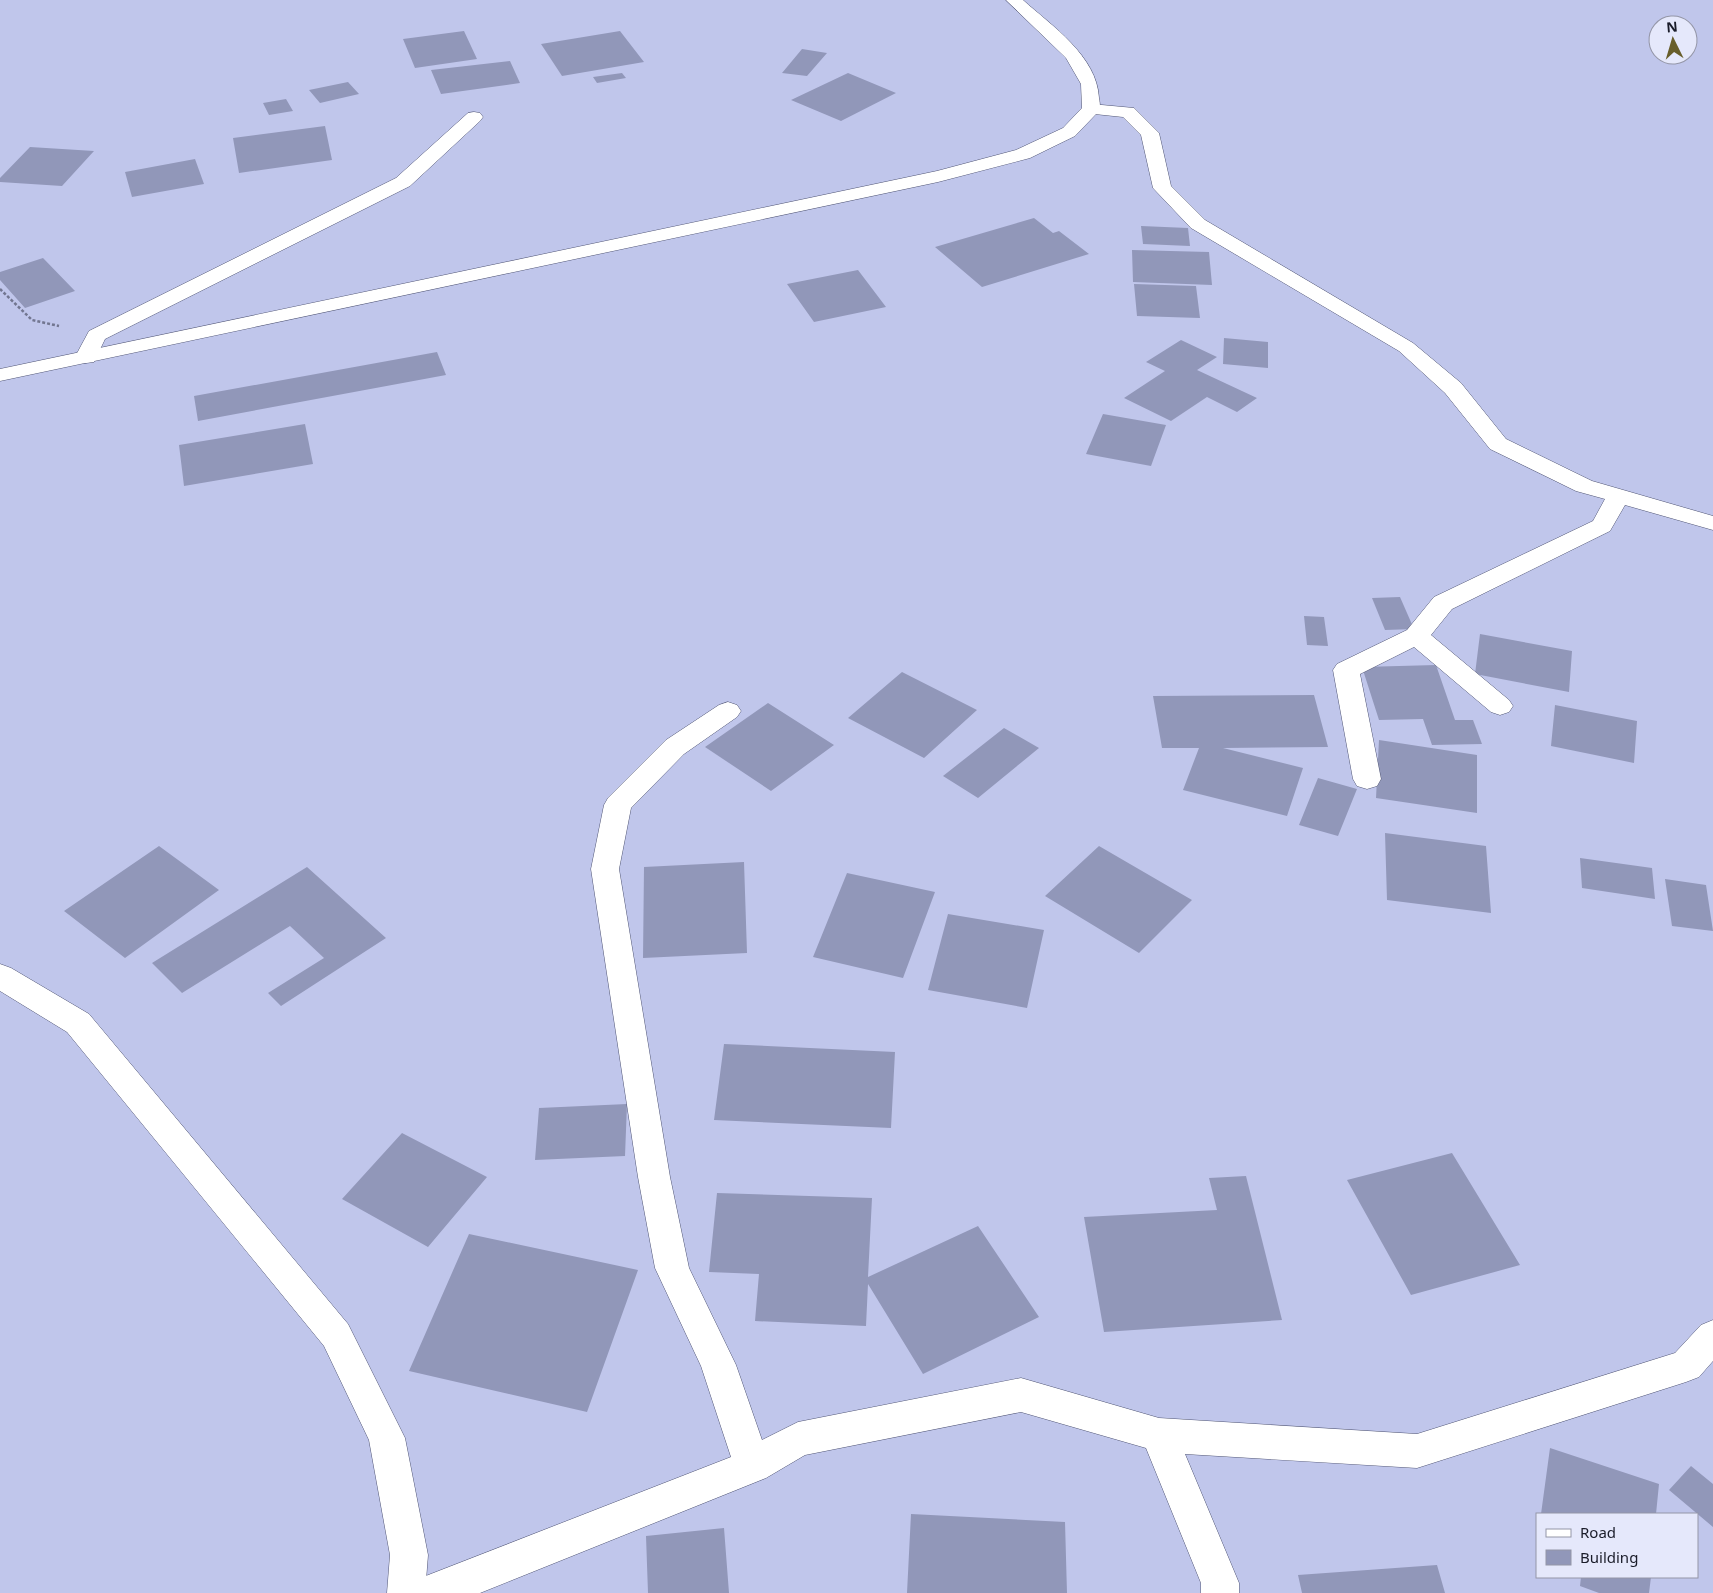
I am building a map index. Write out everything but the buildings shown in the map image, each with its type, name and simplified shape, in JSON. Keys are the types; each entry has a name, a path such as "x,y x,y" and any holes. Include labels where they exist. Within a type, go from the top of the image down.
{"street":[{"path":"0,375 938,176 1023,154 1069,132 1091,109 1090,84 1073,55 1027,15 1014,0"},
{"path":"1091,109 1128,112 1150,133 1162,188 1198,224 1406,348 1453,388 1498,444 1584,486 1713,523"},
{"path":"86,357 96,335 403,182 474,117"},
{"path":"1367,779 1346,670 1416,636 1443,603 1602,526 1619,496"},
{"path":"1416,636 1500,706"},
{"path":"728,711 675,747 618,805 605,869 654,1177 672,1268 718,1365 753,1466"},
{"path":"0,976 78,1023 336,1335 387,1438 409,1555 406,1593"},
{"path":"432,1593 753,1466 798,1438 1021,1395 1159,1436 1417,1451 1686,1366 1713,1336"},
{"path":"1159,1436 1220,1583 1220,1593"}],"path":[{"path":"0,289 32,320 96,335"}]}
